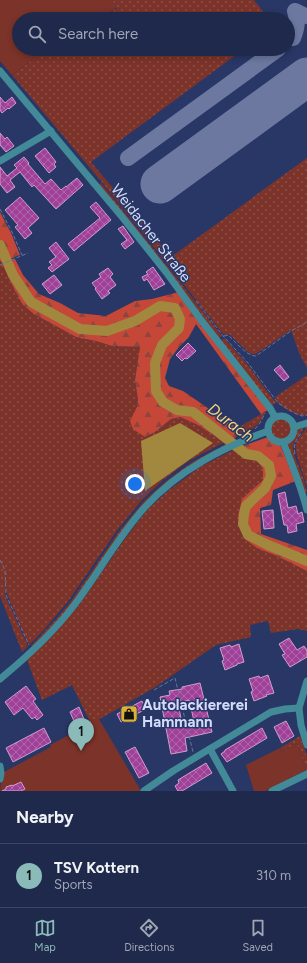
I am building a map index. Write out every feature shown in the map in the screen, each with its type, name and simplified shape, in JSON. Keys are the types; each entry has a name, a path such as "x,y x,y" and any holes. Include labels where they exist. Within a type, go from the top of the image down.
{"street":[{"name":"Weidacher Straße","path":"0,71 123,218 276,417"},
{"path":"0,161 51,132"},
{"path":"276,417 287,417 294,427 294,431 290,438 283,442 279,442 272,438 268,431 269,423 276,417"},
{"path":"294,427 304,421"},
{"path":"0,679 26,658 62,621 123,534 145,507 166,487 197,464 227,448 268,431"},
{"path":"283,442 295,470 307,510"},
{"path":"307,681 299,708 301,725 307,745"},
{"path":"144,791 271,712 299,708"},
{"path":"210,749 233,791"},
{"path":"0,766 0,779"},
{"path":"272,791 307,774"}],"path":[{"path":"0,209 22,255"},
{"path":"0,265 28,253"},
{"path":"218,341 228,335 247,353 252,356 256,356 291,331 307,322"},
{"path":"256,428 265,413 278,403 304,421"},
{"path":"296,457 294,448 295,444 304,429 304,421 307,415"},
{"path":"0,560 5,570 6,595 26,641 33,651"},
{"path":"154,690 175,678 194,759"}],"shaded area":[{"path":"0,0 112,0 117,7 110,12 12,12 12,56 38,56 12,75 0,61"},
{"path":"112,0 254,0 263,12 111,12 117,8"},
{"path":"38,56 235,56 91,162 171,257 307,158 307,368 299,353 291,330 256,354 248,352 229,334 224,335 101,181 12,75"},
{"path":"101,183 164,262 162,263 98,185"},
{"path":"0,261 2,262 23,305 34,314 76,337 112,346 140,347 135,380 138,400 137,407 155,432 171,419 180,417 196,424 225,442 190,460 163,480 142,500 118,529 69,600 44,630 29,645 5,587 5,595 28,646 22,652 0,596"},
{"path":"165,263 222,336 219,338 163,265"},
{"path":"224,338 247,364 276,403 271,406 221,341"},
{"path":"307,375 307,415 296,414 284,408 278,403 275,397"},
{"path":"265,412 257,425 236,437 237,428"},
{"path":"277,419 285,419 291,425 291,433 285,439 277,439 271,433 271,425"},
{"path":"180,423 213,443 145,491 141,441"},
{"path":"305,427 307,427 307,487 296,452 296,443 305,430"},
{"path":"303,428 294,443 293,448 307,492 305,493 287,443 293,438 296,429"},
{"path":"226,444 196,462 165,485 60,619 32,647 31,646 71,601 120,530 144,501 165,482 192,462"},
{"path":"237,448 241,455 256,459 263,469 263,480 242,499 257,548 307,571 307,631 298,629 271,633 268,621 250,625 251,637 216,645 154,688 91,724 72,685 42,700 27,660 52,636 79,605 126,537 148,509 169,490 200,467"},
{"path":"99,719 141,791 0,791 2,773"},
{"path":"300,736 307,756 307,770 297,743 282,752 280,748"},
{"path":"297,743 306,770 266,791 254,791 246,765 280,748 282,752"}],"green space":[{"path":"0,212 20,255 2,262 0,261"},
{"path":"15,259 23,275 39,294 78,313 106,316 135,301 152,299 179,292 268,410 261,414 196,324 189,337 170,359 165,378 169,386 183,391 237,428 236,437 225,442 196,424 180,417 171,419 155,432 145,437 133,429 130,421 137,407 138,400 135,380 140,347 112,346 76,337 34,314 23,305 3,265"},
{"path":"268,437 276,444 280,445 296,481 273,490 271,505 260,508 261,534 307,550 307,571 257,548 245,539 240,528 238,516 242,499 263,480 263,469 256,459 241,455 237,448"}],"building":[{"path":"0,97 5,103 12,97 16,103 2,113 0,110"},
{"path":"0,133 5,139 7,137 14,146 6,152 0,145"},
{"path":"45,148 56,162 54,164 56,167 49,173 35,156"},
{"path":"24,157 45,184 51,179 61,190 77,178 83,185 56,209 34,185 32,187 20,172 10,180 15,187 7,193 0,184 0,167 7,176 17,168 14,165"},
{"path":"20,197 39,218 28,228 32,233 25,239 15,227 18,225 5,210"},
{"path":"96,202 111,220 74,251 68,244 100,218 90,207"},
{"path":"123,226 134,242 125,249 121,244 127,240 118,229"},
{"path":"56,242 69,259 52,272 48,268 52,265 49,262 56,257 49,248"},
{"path":"153,267 165,284 154,290 147,279 144,281 142,277 148,274 146,272"},
{"path":"108,268 113,274 110,277 116,285 108,291 110,293 102,299 92,283 101,277 99,274"},
{"path":"54,275 62,285 50,294 42,284"},
{"path":"188,343 196,351 187,359 185,358 182,361 176,355"},
{"path":"280,365 289,377 284,381 274,370"},
{"path":"285,492 288,508 296,506 298,514 302,512 304,522 296,524 297,531 288,533 287,525 284,525 278,494"},
{"path":"273,510 274,528 264,529 262,511"},
{"path":"289,638 297,650 304,646 307,650 307,657 290,667 282,655 285,654 279,644"},
{"path":"239,644 244,662 225,670 222,661 224,660 220,648 230,645 231,647"},
{"path":"268,675 274,693 254,701 251,692 253,691 249,679 259,676 260,678"},
{"path":"200,683 212,732 185,738 187,751 171,754 160,697 170,695 169,691 182,689 182,687","holes":["189,700 194,721 182,724 178,703"]},
{"path":"26,686 36,699 33,701 43,715 37,720 35,717 32,719 23,708 14,715 5,702"},
{"path":"142,701 146,709 121,722 117,714"},
{"path":"79,707 86,724 77,728 70,712"},
{"path":"286,721 294,736 282,743 274,727"},
{"path":"44,728 51,742 13,762 6,748"},
{"path":"262,728 267,738 227,762 221,754 225,750"},
{"path":"135,747 149,773 139,778 125,752"},
{"path":"206,763 212,773 182,791 178,791 175,786 179,783 178,780"},
{"path":"21,782 25,789 21,791 2,791 6,789 6,787"}],"waterway":[{"name":"Durach","path":"0,245 13,275 31,302 80,329 107,331 135,321 160,306 175,308 180,319 179,328 162,345 155,363 156,391 163,402 177,410 193,412 246,454 258,456 269,465 271,476 265,488 246,506 243,524 248,535 307,561"}],"taxiway":[{"path":"295,31 297,24 295,11 307,16"},
{"path":"128,158 268,56"}],"runway":[{"path":"160,184 307,77"}],"place":[{"name":"Autolackiererei Hammann","path":"129,714"},
{"name":"TSV Kottern","path":"81,751"}]}
